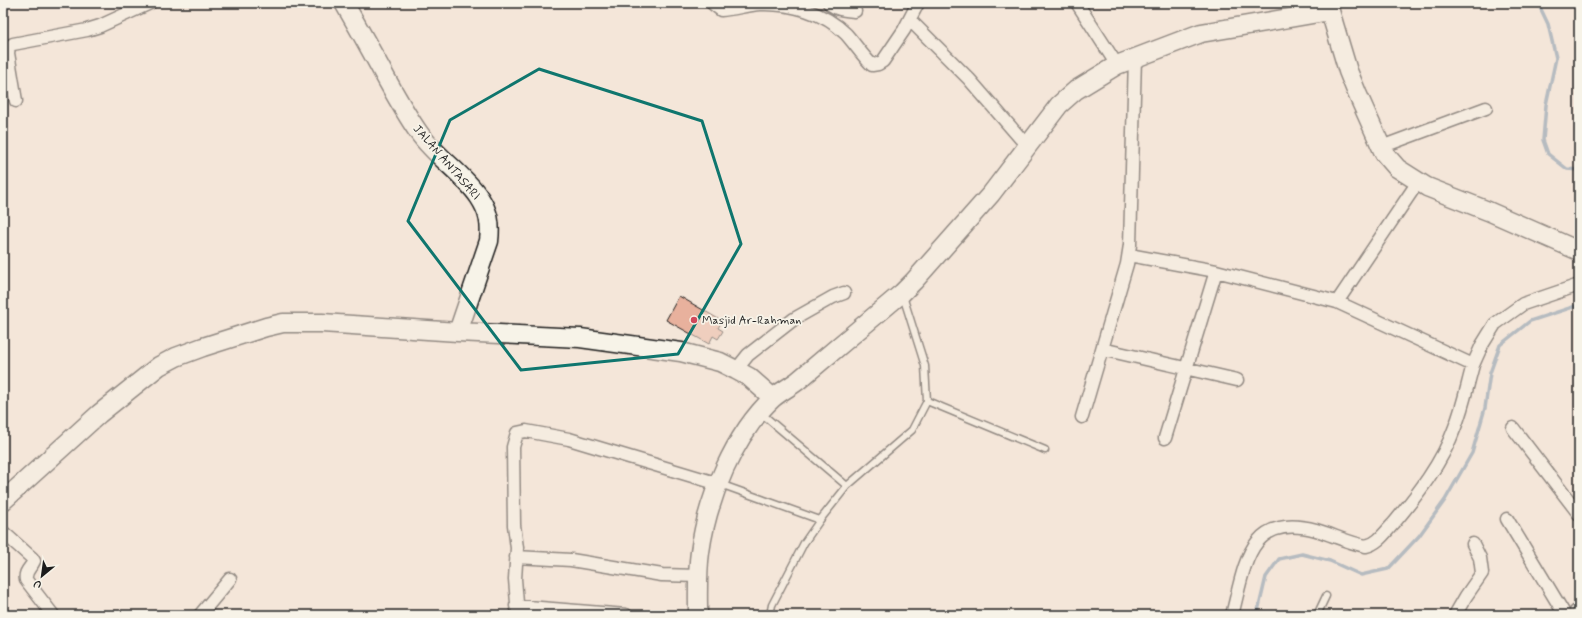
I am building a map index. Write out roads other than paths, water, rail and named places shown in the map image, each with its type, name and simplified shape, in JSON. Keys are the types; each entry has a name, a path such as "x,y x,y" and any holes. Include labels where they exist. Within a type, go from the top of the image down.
{"street":[{"path":"16,102 8,53 9,47 13,44 87,30 100,26 150,3"},
{"path":"712,3 721,10 731,10 758,4 780,4 806,10 831,22 845,34 872,65 883,61 910,20 918,3"},
{"path":"829,3 834,8 855,11"},
{"path":"1078,3 1116,65"},
{"name":"JALAN ANTASARI","path":"348,5 407,115 419,134 480,198 488,215 490,227 489,241 458,332"},
{"path":"698,615 698,576 701,550 708,517 719,484 735,449 745,432 773,398 798,380 902,293 991,194 1028,148 1050,117 1067,98 1076,90 1116,65 1135,57 1201,33 1330,7 1348,71 1384,153 1397,168 1418,182 1579,251"},
{"path":"910,20 969,79 1028,148"},
{"path":"1082,417 1129,255 1135,57"},
{"path":"1381,147 1486,108"},
{"path":"1337,302 1418,182"},
{"path":"1129,255 1216,270 1337,302 1473,365"},
{"path":"1165,438 1216,270"},
{"path":"1232,615 1242,572 1250,551 1256,541 1264,534 1274,529 1283,527 1300,527 1316,530 1366,546 1371,545 1384,533 1407,507 1440,460 1460,415 1473,365 1482,345 1495,324 1523,304 1579,285"},
{"path":"736,370 748,355 794,319 833,297 844,293"},
{"path":"3,501 99,414 167,361 183,354 283,323 322,322 458,332 580,338 647,347 701,356 720,362 749,378 773,398"},
{"path":"1102,349 1237,380"},
{"path":"1513,428 1579,514"},
{"path":"626,615 517,610 514,579 517,548 514,525 513,447 518,433 532,432 569,439 719,484"},
{"path":"1507,519 1565,615"},
{"path":"3,532 34,561 26,572 26,580 53,615"},
{"path":"1455,615 1482,573 1480,558 1473,544"},
{"path":"516,557 571,560 662,574 698,576"},
{"path":"200,615 230,580"}],"lane":[{"path":"770,615 772,605 804,543 820,520 846,486 912,430 927,401 925,366 902,293"},
{"path":"927,401 1045,450"},
{"path":"760,413 846,486"},
{"path":"719,484 820,520"},
{"path":"1317,615 1326,596"}],"waterway":[{"path":"1538,3 1548,24 1556,58 1546,105 1543,140 1548,154 1567,169 1579,170"},
{"path":"1257,615 1266,577 1279,559 1302,554 1330,561 1361,575 1388,569 1419,536 1445,500 1472,453 1485,408 1490,373 1500,345 1530,321 1579,305"}],"place":[{"name":"Masjid Ar-Rahman","path":"694,320"}]}
